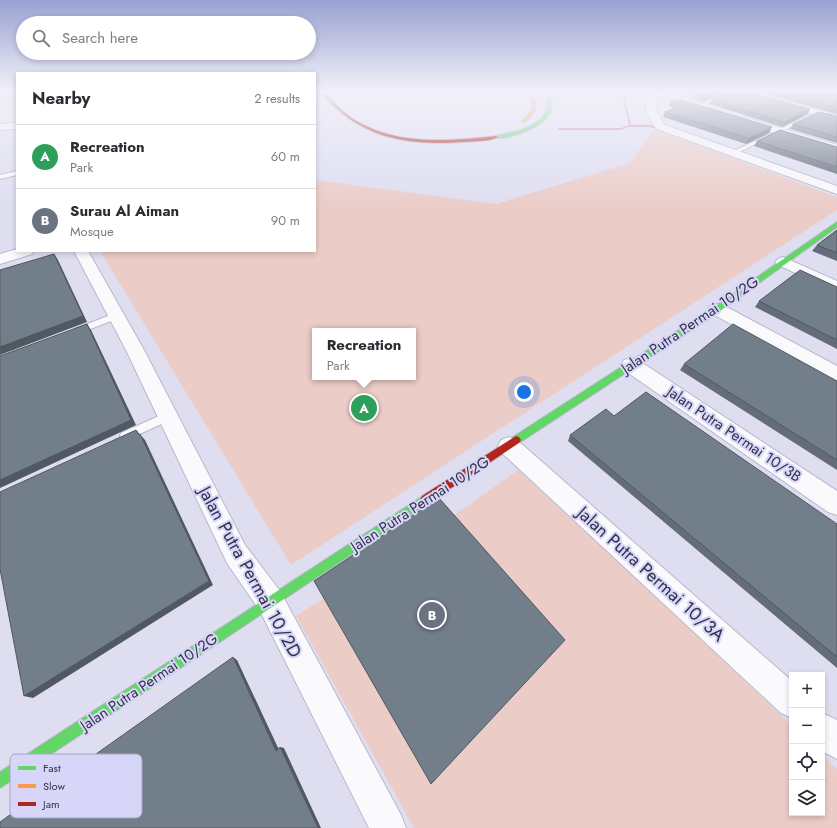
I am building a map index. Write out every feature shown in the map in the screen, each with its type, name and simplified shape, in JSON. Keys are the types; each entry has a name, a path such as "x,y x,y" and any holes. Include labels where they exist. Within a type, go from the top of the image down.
{"main road":[{"path":"371,130 409,139 459,142 499,137 522,130"},
{"path":"397,130 427,135 457,136 501,130"},
{"name":"Jalan Putra Permai 10/2G","path":"33,754 509,446 717,309 837,224"},
{"name":"Jalan Putra Permai 10/2G","path":"1,775 10,769"}],"street":[{"path":"668,130 837,190"},
{"path":"775,130 837,149"},
{"path":"0,245 16,240"},
{"path":"0,259 24,252"},
{"name":"Jalan Putra Permai 10/2D","path":"82,252 168,416 236,554 270,601 388,828"},
{"path":"783,262 837,287"},
{"path":"717,309 837,376"},
{"name":"Jalan Putra Permai 10/3B","path":"631,365 837,504"},
{"name":"Jalan Putra Permai 10/3A","path":"509,446 789,699"},
{"path":"825,732 837,742"}],"lane":[{"path":"733,153 782,130"},
{"path":"0,177 16,173"},
{"path":"65,335 116,316"},
{"path":"119,439 168,416"}],"shaded area":[{"path":"654,130 837,197 837,210 291,565 101,252 316,252 316,180 496,204 630,163"},
{"path":"518,470 683,622 789,723 789,816 825,816 825,758 837,769 837,828 414,828 296,616 469,505"}],"building":[{"path":"722,130 766,130 749,138"},
{"path":"780,130 837,147 837,167 757,141"},
{"path":"812,130 837,130 837,137"},
{"path":"837,230 837,253 817,245"},
{"path":"54,254 83,316 0,347 0,270"},
{"path":"800,270 837,287 837,340 759,301"},
{"path":"87,324 131,420 0,480 0,356"},
{"path":"733,324 837,381 837,460 684,364"},
{"path":"646,392 837,524 837,657 570,435 606,409 614,416"},
{"path":"136,430 139,435 140,434 209,581 24,696 0,569 0,492"},
{"path":"439,498 565,640 431,784 314,581"},
{"path":"233,657 276,751 280,747 318,828 0,828 0,822 10,815 10,818 142,818 142,754 96,754"}],"traffic: fast":[{"path":"496,137 511,135 527,130"},
{"path":"516,440 717,309 837,224"},
{"path":"41,754 426,499"},
{"path":"0,781 10,774"}],"traffic: jam":[{"path":"370,130 406,139 424,141 461,141 496,137"},
{"path":"426,499 516,440"}],"place":[{"name":"Recreation","path":"364,408"},
{"name":"Surau Al Aiman","path":"432,615"}]}
